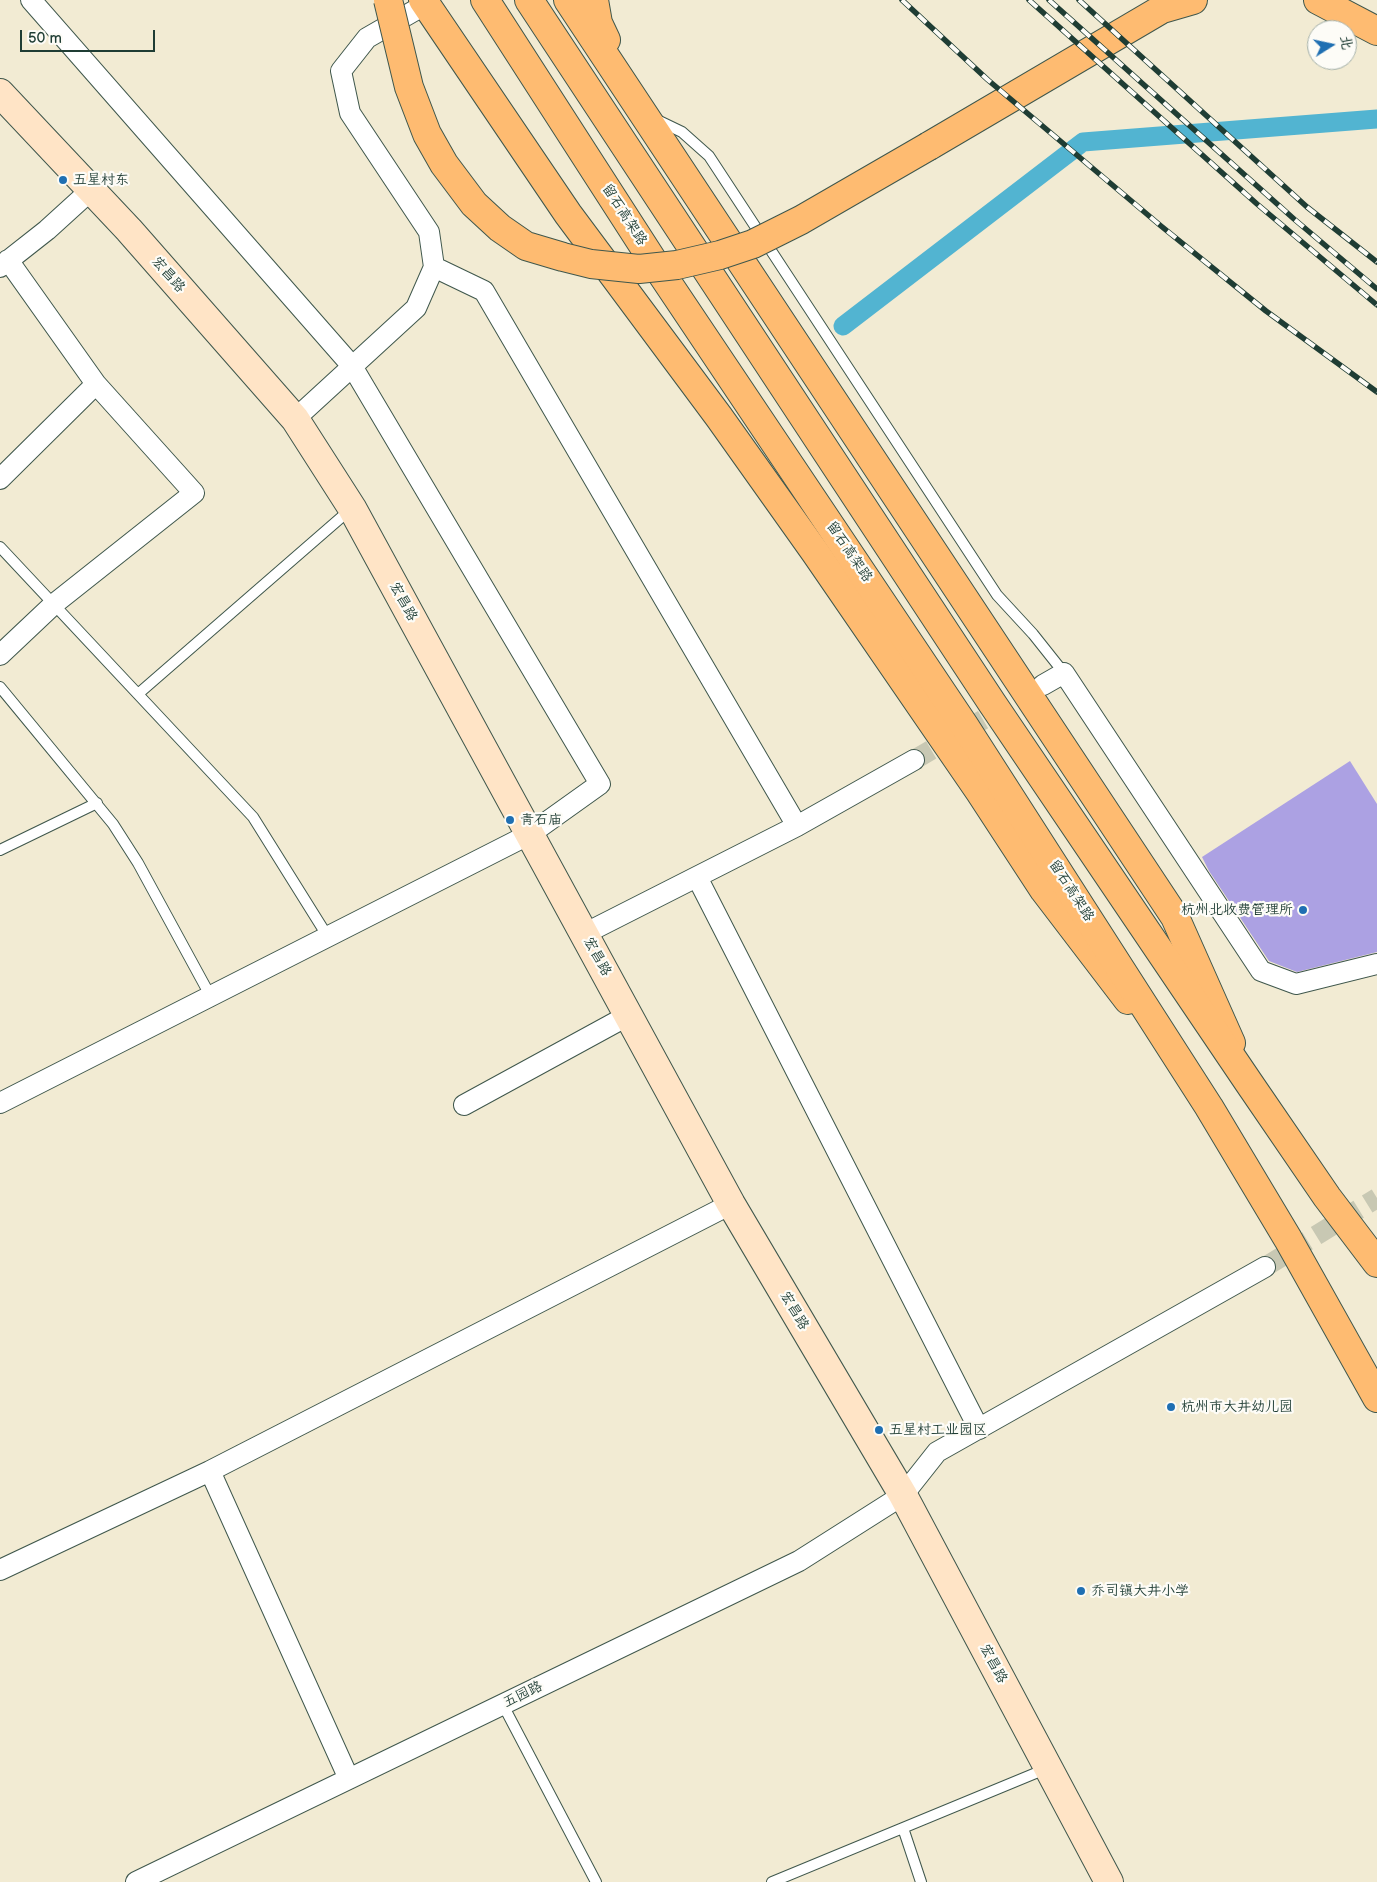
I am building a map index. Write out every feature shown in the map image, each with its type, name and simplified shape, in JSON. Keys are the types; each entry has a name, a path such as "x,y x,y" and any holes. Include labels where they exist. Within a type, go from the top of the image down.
{"main road":[{"path":"388,0 409,86 427,134 444,164 474,204 500,228 526,246 591,264 639,268 677,265 720,255 754,244 801,220 1162,9 1193,0"},
{"name":"留石高架路","path":"485,0 655,264 776,441 964,725 1209,1107"},
{"path":"529,0 992,703 1327,1197 1377,1263"},
{"path":"568,0 1175,917 1249,1083"},
{"path":"594,0 598,23 628,90"},
{"path":"1318,0 1377,31"},
{"path":"429,1 568,214 720,417 980,792 1044,890 1209,1107 1288,1239 1377,1398"}],"street":[{"path":"0,1104 530,834 600,784 352,366 31,0"},
{"path":"294,419 416,308 434,267 428,232 350,113 341,71 367,38 429,1"},
{"name":"宏昌路","path":"0,93 129,230 294,419 352,508 731,1204 903,1495 1109,1882"},
{"path":"0,655 54,604 194,493 96,384 4,263 47,230 91,190"},
{"path":"434,267 484,291 797,826"},
{"path":"0,479 96,384"},
{"path":"1043,685 1064,673 1261,971 1296,984 1377,964"},
{"path":"584,934 797,826 914,760"},
{"path":"697,877 979,1429"},
{"path":"464,1105 628,1015"},
{"path":"0,1570 210,1471 731,1204"},
{"name":"五园路","path":"136,1882 798,1560 903,1495 937,1452 1265,1267"},
{"path":"210,1471 349,1779"}],"lane":[{"path":"644,113 682,132 709,156 997,595 1033,634 1064,673"},
{"path":"138,694 352,508"},
{"path":"0,547 253,817 328,937"},
{"path":"0,687 113,824 138,863 210,997"},
{"path":"0,850 97,803"},
{"path":"503,1705 596,1882"},
{"path":"772,1882 788,1879 903,1828 1048,1768"},
{"path":"903,1828 921,1882"}],"building":[{"name":"杭州北收费管理所","path":"1350,761 1377,804 1377,952 1297,972 1269,961 1209,871 1202,857"}],"waterway":[{"path":"843,326 1083,142 1377,119"}],"tunnel":[{"path":"914,760 1037,688"},
{"path":"1265,1267 1377,1198"}],"railway":[{"path":"902,0 988,80 1161,226 1266,311 1377,392"},
{"path":"1029,0 1257,204 1377,305"},
{"path":"1049,0 1294,219 1377,289"},
{"path":"1079,0 1307,207 1377,262"}],"place":[{"name":"五星村东","path":"63,180"},
{"name":"青石庙","path":"510,820"},
{"name":"杭州北收费管理所","path":"1303,910"},
{"name":"杭州市大井幼儿园","path":"1171,1407"},
{"name":"五星村工业园区","path":"879,1430"},
{"name":"乔司镇大井小学","path":"1081,1591"}]}
